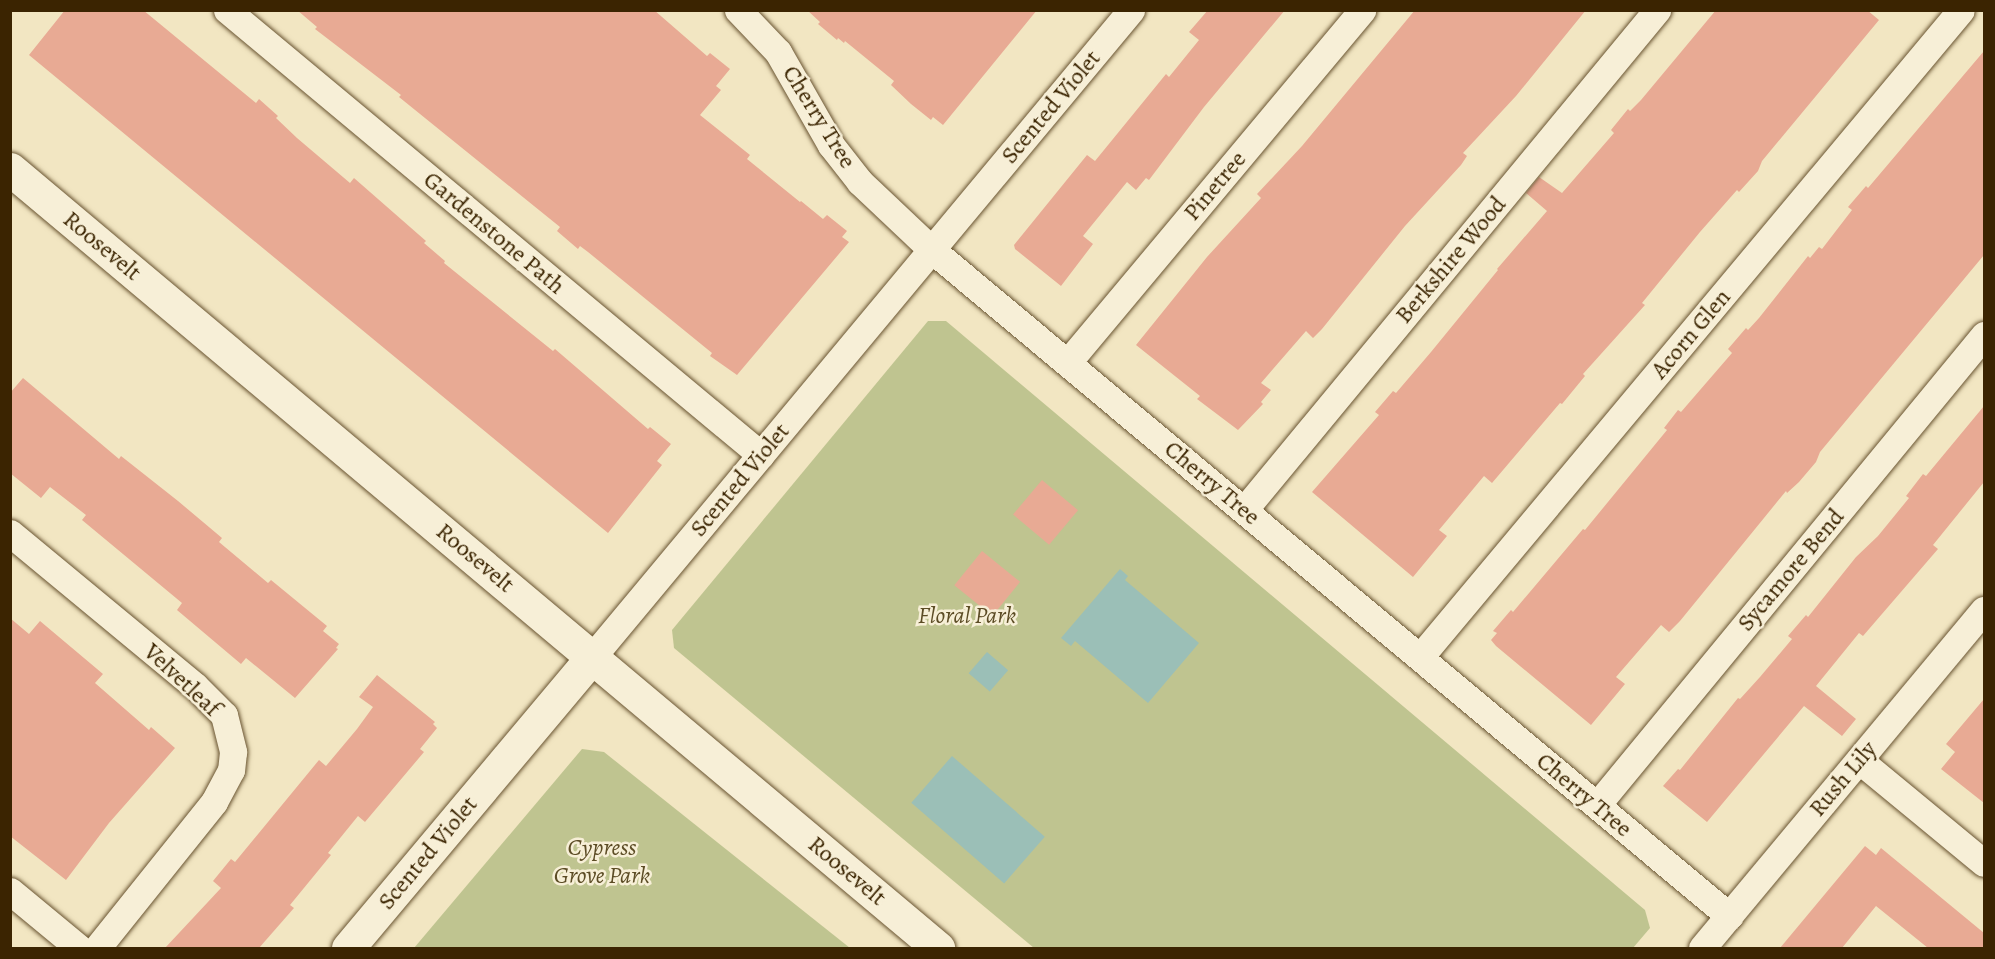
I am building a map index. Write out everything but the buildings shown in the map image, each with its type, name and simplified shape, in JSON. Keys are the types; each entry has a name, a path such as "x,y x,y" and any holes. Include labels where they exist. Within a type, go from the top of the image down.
{"street":[{"name":"Gardenstone Path","path":"227,10 760,455"},
{"name":"Cherry Tree","path":"738,10 778,52 831,145 860,182 932,250 1729,916"},
{"name":"Scented Violet","path":"348,948 1131,10"},
{"name":"Pinetree","path":"1068,362 1362,10"},
{"name":"Berkshire Wood","path":"1244,510 1657,10"},
{"name":"Acorn Glen","path":"1420,657 1961,10"},
{"name":"Roosevelt","path":"10,169 593,656 938,948"},
{"name":"Sycamore Bend","path":"1597,805 1984,335"},
{"name":"Velvetleaf","path":"10,533 210,701 224,715 233,752 231,770 214,802 97,948"},
{"name":"Rush Lily","path":"1702,948 1984,610"},
{"path":"1859,760 1984,863"},
{"path":"10,891 79,948"}],"green space":[{"name":"Floral Park","path":"928,321 946,321 1645,910 1650,928 1633,948 1034,948 674,648 672,630"},
{"name":"Cypress Grove Park","path":"582,749 604,752 850,948 414,948"}],"water":[{"path":"1120,569 1128,576 1125,580 1199,643 1148,703 1075,641 1071,646 1061,638"},
{"path":"987,652 1008,670 990,692 969,673"},
{"path":"952,756 1045,837 1004,883 911,803"}]}
